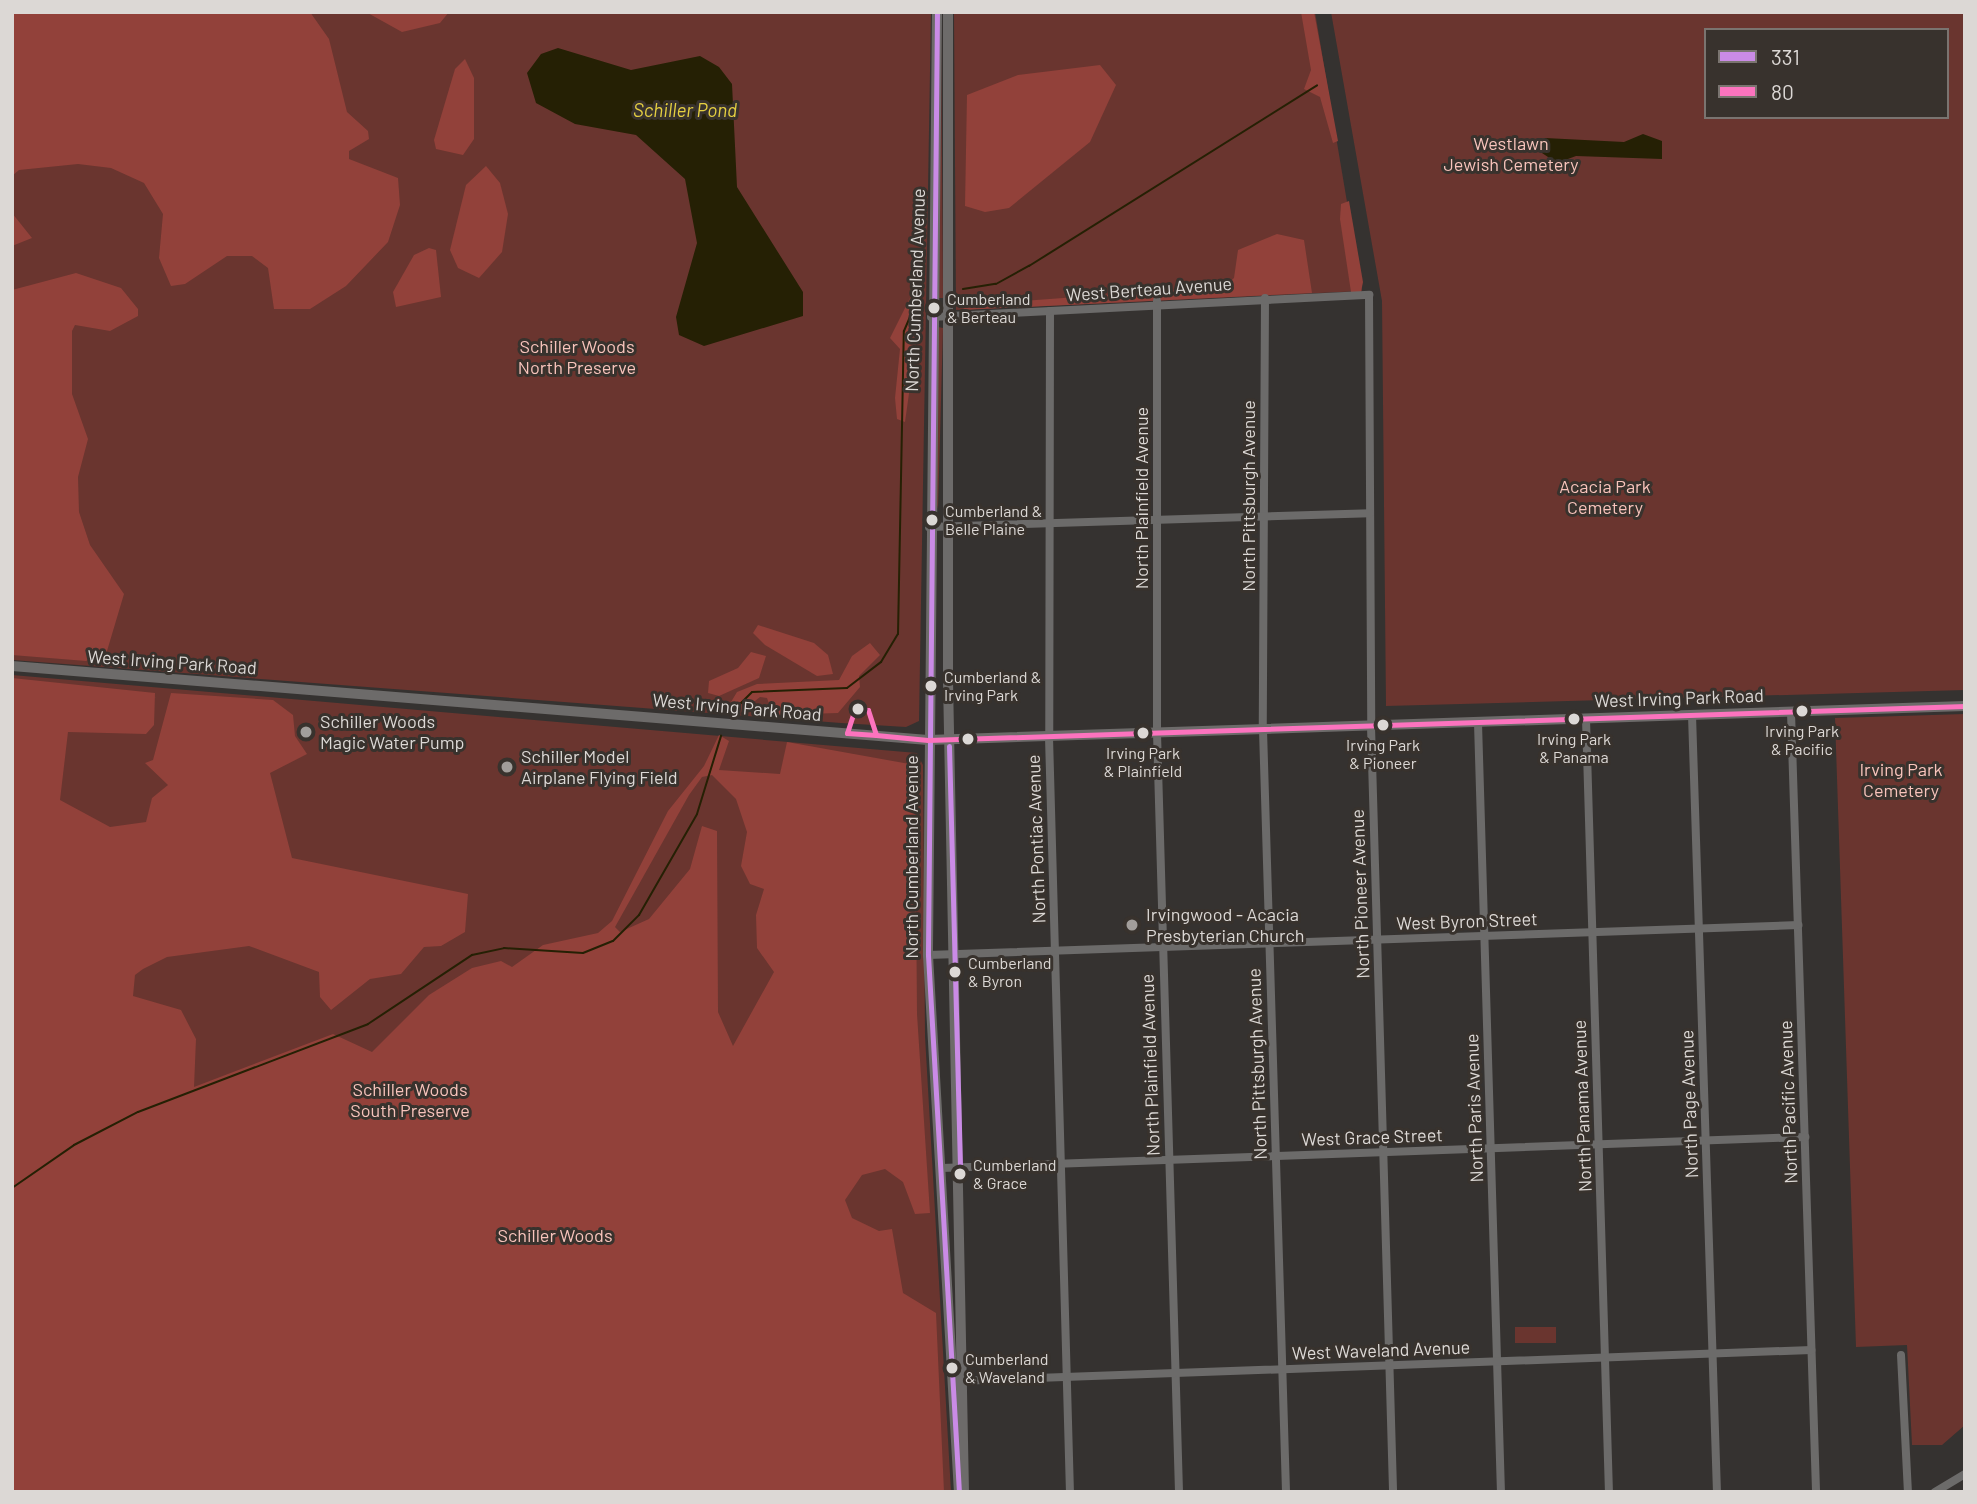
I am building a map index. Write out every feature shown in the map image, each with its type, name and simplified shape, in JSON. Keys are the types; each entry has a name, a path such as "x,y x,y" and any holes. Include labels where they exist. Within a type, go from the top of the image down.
{"main road":[{"name":"North Cumberland Avenue","path":"937,12 928,527 928,955 952,1381 961,1492"},
{"name":"North Cumberland Avenue","path":"948,12 948,740 951,954 960,1167 964,1380 961,1492"},
{"name":"West Irving Park Road","path":"12,666 928,740 1965,706"}],"street":[{"name":"West Berteau Avenue","path":"931,317 1050,311 1157,301 1369,295"},
{"name":"North Pioneer Avenue","path":"1369,295 1371,726 1394,1492"},
{"name":"North Pittsburgh Avenue","path":"1265,298 1263,730 1286,1492"},
{"name":"North Plainfield Avenue","path":"1157,301 1157,733 1179,1492"},
{"name":"North Pontiac Avenue","path":"1050,311 1049,737 1070,1492"},
{"path":"928,527 1370,513"},
{"name":"North Pacific Avenue","path":"1791,712 1816,1492"},
{"name":"North Page Avenue","path":"1692,715 1717,1492"},
{"name":"North Panama Avenue","path":"1586,719 1609,1492"},
{"name":"North Paris Avenue","path":"1478,723 1501,1492"},
{"name":"West Byron Street","path":"928,955 1798,925"},
{"name":"West Grace Street","path":"942,1168 1805,1137"},
{"name":"West Waveland Avenue","path":"952,1381 1811,1350"},
{"path":"1901,1355 1908,1492"},
{"path":"1935,1492 1949,1489 1965,1474"}],"green space":[{"name":"Schiller Woods North Preserve","path":"12,12 931,12 919,721 906,727 841,723 12,660"},
{"path":"12,12 310,12 329,39 347,112 368,131 369,139 349,151 349,159 398,178 400,205 388,242 346,286 310,309 274,309 268,268 252,256 227,256 185,284 171,286 159,258 163,214 144,183 111,168 78,164 19,170 12,176"},
{"path":"366,12 449,12 440,23 402,32"},
{"path":"954,12 1315,12 1362,291 956,310"},
{"path":"1301,12 1314,12 1338,141 1333,143 1320,97 1304,89 1311,70"},
{"name":"Acacia Park Cemetery","path":"1331,12 1965,12 1965,690 1386,706 1382,301"},
{"path":"941,21 943,298 939,298"},
{"path":"465,59 474,78 474,139 463,155 436,149 434,140 455,69"},
{"path":"1100,65 1116,85 1090,142 1009,208 985,212 965,206 967,95 1018,75"},
{"path":"486,166 500,183 508,214 502,252 479,278 458,268 450,250 466,185"},
{"path":"1349,201 1363,282 1361,292 1351,292 1340,219 1341,204"},
{"path":"12,213 32,238 12,246"},
{"path":"1277,234 1304,240 1312,293 962,310 968,305 1225,286 1234,278 1238,250"},
{"path":"429,248 436,250 441,297 396,307 393,292 414,255"},
{"path":"76,273 121,288 138,309 138,316 110,331 75,325 72,331 72,394 88,439 78,477 79,512 90,545 124,594 107,651 86,661 12,655 12,290"},
{"path":"910,298 918,298 921,308 905,422 897,419 895,398 900,349 890,338"},
{"path":"938,327 943,328 938,509 934,492"},
{"path":"758,625 814,643 828,655 833,674 817,676 765,645 753,633"},
{"path":"870,643 880,655 859,676 860,687 838,713 773,715 767,698 760,697 740,713 725,712 737,692 757,684 839,680 852,656"},
{"path":"751,652 766,656 759,678 719,696 708,693 709,681 738,668"},
{"name":"Schiller Woods","path":"12,675 917,753 923,765 925,1036 951,1492 12,1492"},
{"name":"Schiller Woods","path":"12,678 155,693 154,725 146,734 68,732 60,800 110,827 146,822 152,798 168,785 145,763 153,760 171,693 273,700 293,715 295,736 307,754 270,773 292,858 468,894 465,932 441,946 424,947 401,974 370,979 331,1010 320,997 319,972 249,946 167,957 143,969 135,975 133,996 181,1010 196,1039 194,1087 333,1034 372,1052 429,995 472,968 501,961 512,967 543,945 598,933 612,921 668,811 704,766 719,735 729,741 719,770 780,774 787,742 915,765 917,1014 930,1213 915,1214 903,1182 885,1169 862,1175 845,1200 852,1218 879,1231 892,1229 903,1293 936,1313 944,1492 12,1492","holes":["712,775 736,799 747,832 741,866 750,884 764,889 756,915 757,948 774,972 733,1046 718,1012 717,831 702,826 690,869 649,919 620,932 615,927 689,795 702,777"]},
{"name":"Irving Park Cemetery","path":"1965,714 1965,1425 1942,1445 1912,1445 1907,1345 1856,1347 1835,718"},
{"path":"1515,1327 1556,1327 1556,1343 1515,1343"}],"water":[{"name":"Schiller Pond","path":"558,48 631,70 700,56 719,67 732,84 737,187 803,292 803,316 704,346 679,335 676,317 697,243 685,179 636,135 575,124 536,103 527,73 541,54"},
{"path":"1643,134 1662,141 1662,159 1576,156 1557,163 1536,149 1545,138 1624,142"}],"waterway":[{"path":"963,289 996,284 1029,266 1317,85"},
{"path":"732,712 752,692 847,688 881,662 898,634 904,331 917,301"},
{"path":"12,1188 74,1145 138,1112 368,1024 472,955 504,948 583,953 613,941 639,915 697,814 721,736"}],"transit line":[{"name":"331","path":"937,12 928,955 959,1492"},
{"name":"80","path":"876,735 928,740 1965,706"},
{"name":"80","path":"855,709 868,710 876,735 847,733 855,709"},
{"name":"331","path":"949,746 960,1174"}],"place":[{"name":"Cumberland & Berteau","path":"934,308"},
{"name":"Cumberland & Belle Plaine","path":"932,520"},
{"name":"Cumberland & Irving Park","path":"931,686"},
{"name":"Irving Park & Pacific","path":"1802,711"},
{"name":"Irving Park & Panama","path":"1574,719"},
{"name":"Irving Park & Pioneer","path":"1383,725"},
{"name":"Schiller Woods Magic Water Pump","path":"306,732"},
{"name":"Irving Park & Plainfield","path":"1143,733"},
{"name":"Schiller Model Airplane Flying Field","path":"507,767"},
{"name":"Irvingwood - Acacia Presbyterian Church","path":"1132,925"},
{"name":"Cumberland & Byron","path":"955,972"},
{"name":"Cumberland & Grace","path":"960,1174"},
{"name":"Cumberland & Waveland","path":"952,1368"}],"park label":[{"name":"Westlawn Jewish Cemetery","path":"1511,154"},
{"name":"Schiller Woods South Preserve","path":"410,1100"}]}
